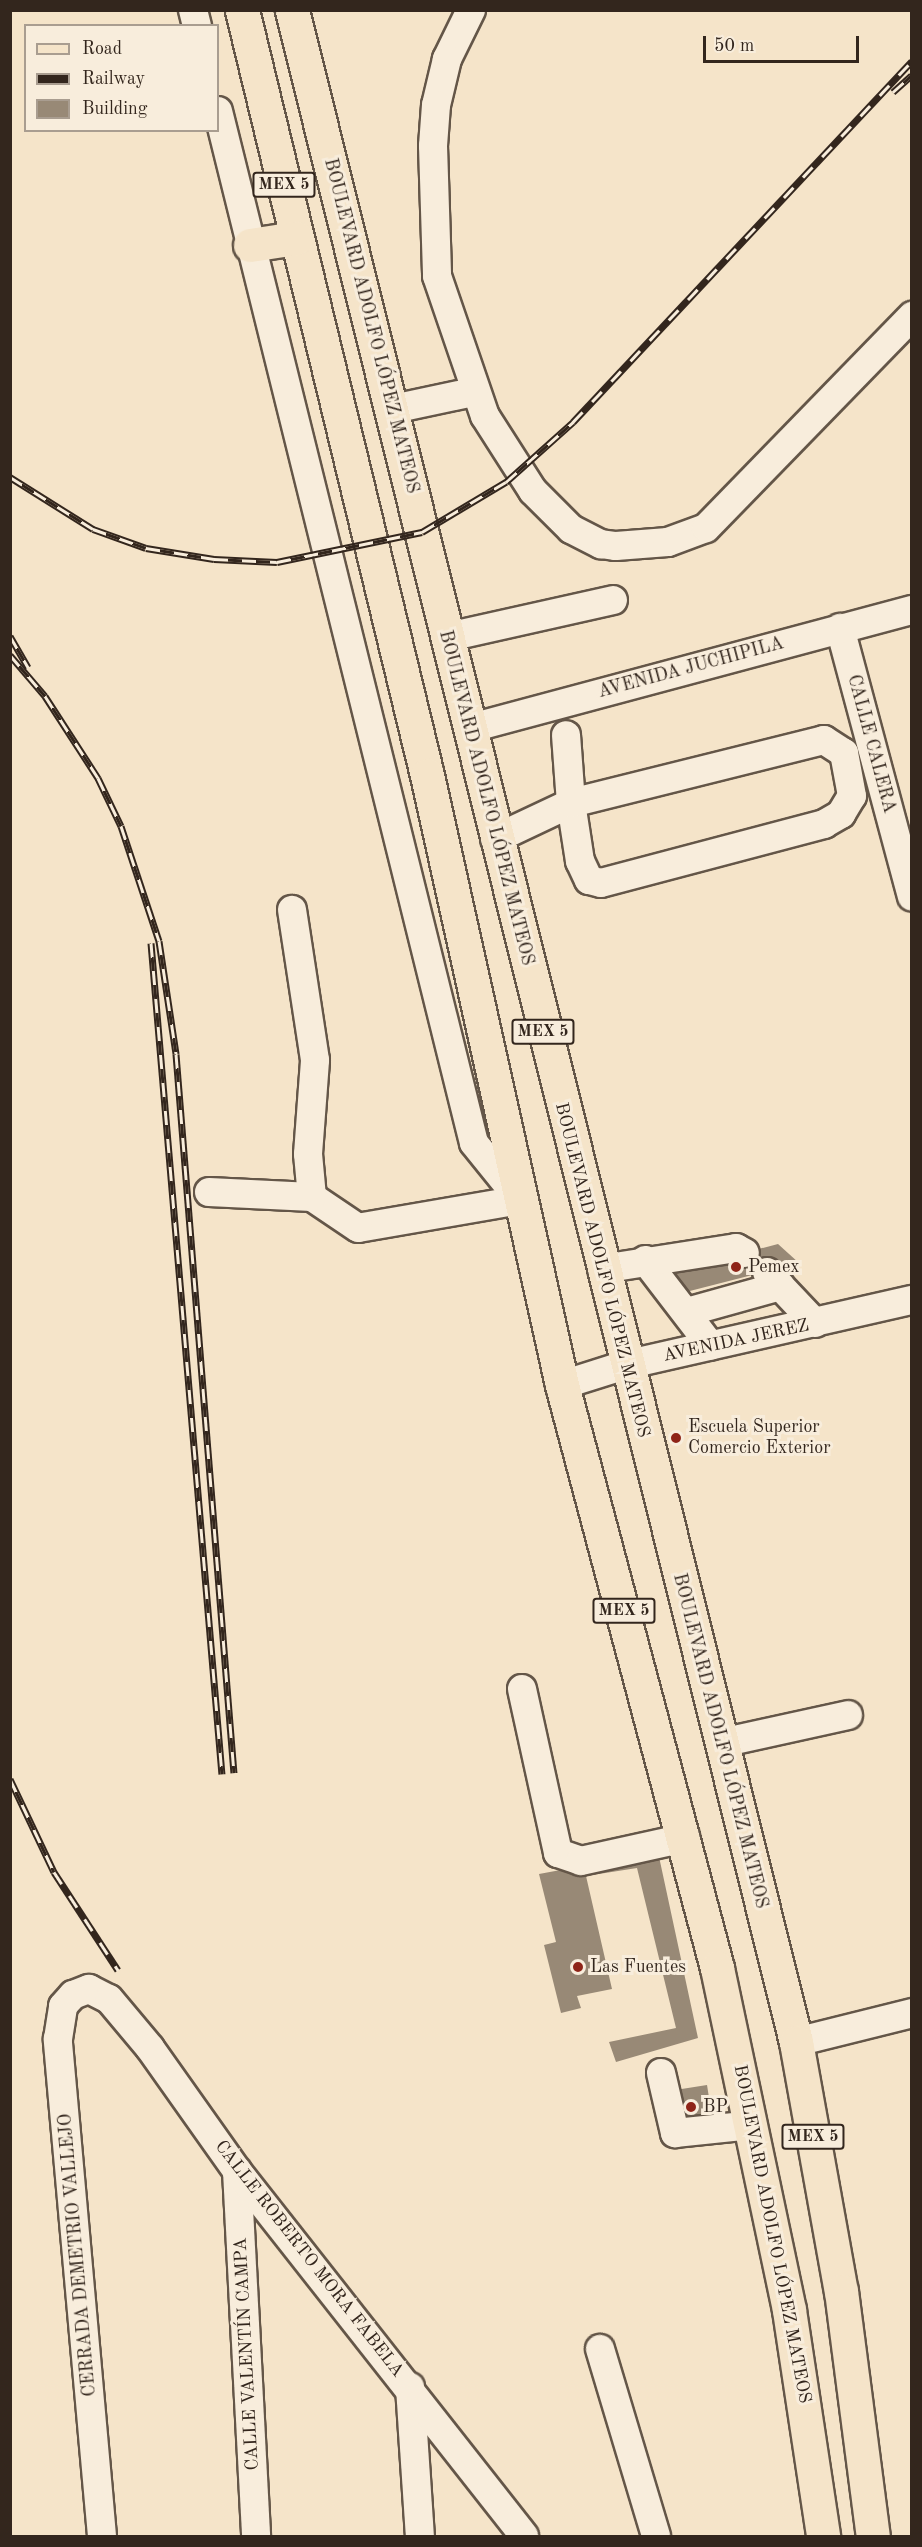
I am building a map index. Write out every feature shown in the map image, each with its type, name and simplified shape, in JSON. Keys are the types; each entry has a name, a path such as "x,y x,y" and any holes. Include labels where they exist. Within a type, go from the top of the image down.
{"main road":[{"name":"BOULEVARD ADOLFO LÓPEZ MATEOS","path":"242,10 427,775 562,1385 685,1838 752,2125 789,2310 823,2536"},
{"name":"BOULEVARD ADOLFO LÓPEZ MATEOS","path":"292,10 393,409 471,728 495,839 625,1365 796,2042 841,2291 873,2536"},
{"path":"250,245 296,238"},
{"path":"359,497 387,502 411,488"},
{"path":"381,589 404,571 432,575"}],"street":[{"path":"471,10 447,59 436,105 433,146 437,276 473,392 529,485 571,529 601,544 668,542 706,528 736,503 912,316"},
{"path":"209,1192 312,1197 358,1228 520,1200 474,1143 219,115"},
{"path":"393,409 473,392"},
{"path":"448,637 613,600"},
{"name":"AVENIDA JUCHIPILA","path":"471,728 840,627 912,610"},
{"name":"CALLE CALERA","path":"840,627 912,896"},
{"path":"495,839 563,806 824,740 844,753 852,796 842,814 825,824 602,883 589,880 580,861 563,806 566,735"},
{"path":"488,805 563,806"},
{"path":"292,910 315,1060 308,1154 312,1197"},
{"path":"602,1269 645,1260 736,1248 764,1270 815,1323"},
{"path":"645,1260 711,1346"},
{"path":"687,1312 764,1270"},
{"name":"AVENIDA JEREZ","path":"562,1385 625,1365 912,1300"},
{"path":"522,1689 558,1853 581,1861 685,1838"},
{"path":"721,1743 848,1715"},
{"name":"CALLE ROBERTO MORA FABELA","path":"89,1989 109,1999 150,2048 237,2171 410,2388 524,2536"},
{"name":"CERRADA DEMETRIO VALLEJO","path":"89,1989 73,1995 63,2006 58,2039 102,2536"},
{"path":"796,2042 912,2013"},
{"path":"661,2073 675,2133 752,2125"},
{"name":"CALLE VALENTÍN CAMPA","path":"237,2171 256,2536"},
{"path":"600,2349 656,2536"},
{"path":"410,2388 420,2536"}],"building":[{"name":"Pemex","path":"778,1244 799,1263 682,1293 662,1274"},
{"name":"Las Fuentes","path":"658,1852 698,2038 616,2062 609,2042 676,2028 637,1868 586,1876 612,1989 577,1996 581,2008 561,2013 544,1945 556,1942 539,1874"},
{"name":"BP","path":"707,2085 713,2124 677,2129 670,2091"}],"railway":[{"path":"10,477 93,529 146,548 214,559 277,562 422,532 506,482 573,422 912,61"},
{"path":"893,92 912,75"},
{"path":"10,636 28,667"},
{"path":"10,655 45,696 98,778 121,826 159,941 176,1054 234,1773"},
{"path":"151,943 222,1774"},
{"path":"10,1779 54,1872 118,1970"}],"place":[{"name":"Pemex","path":"736,1267"},
{"name":"Escuela Superior Comercio Exterior","path":"676,1438"},
{"name":"Las Fuentes","path":"578,1967"},
{"name":"BP","path":"691,2107"}]}
